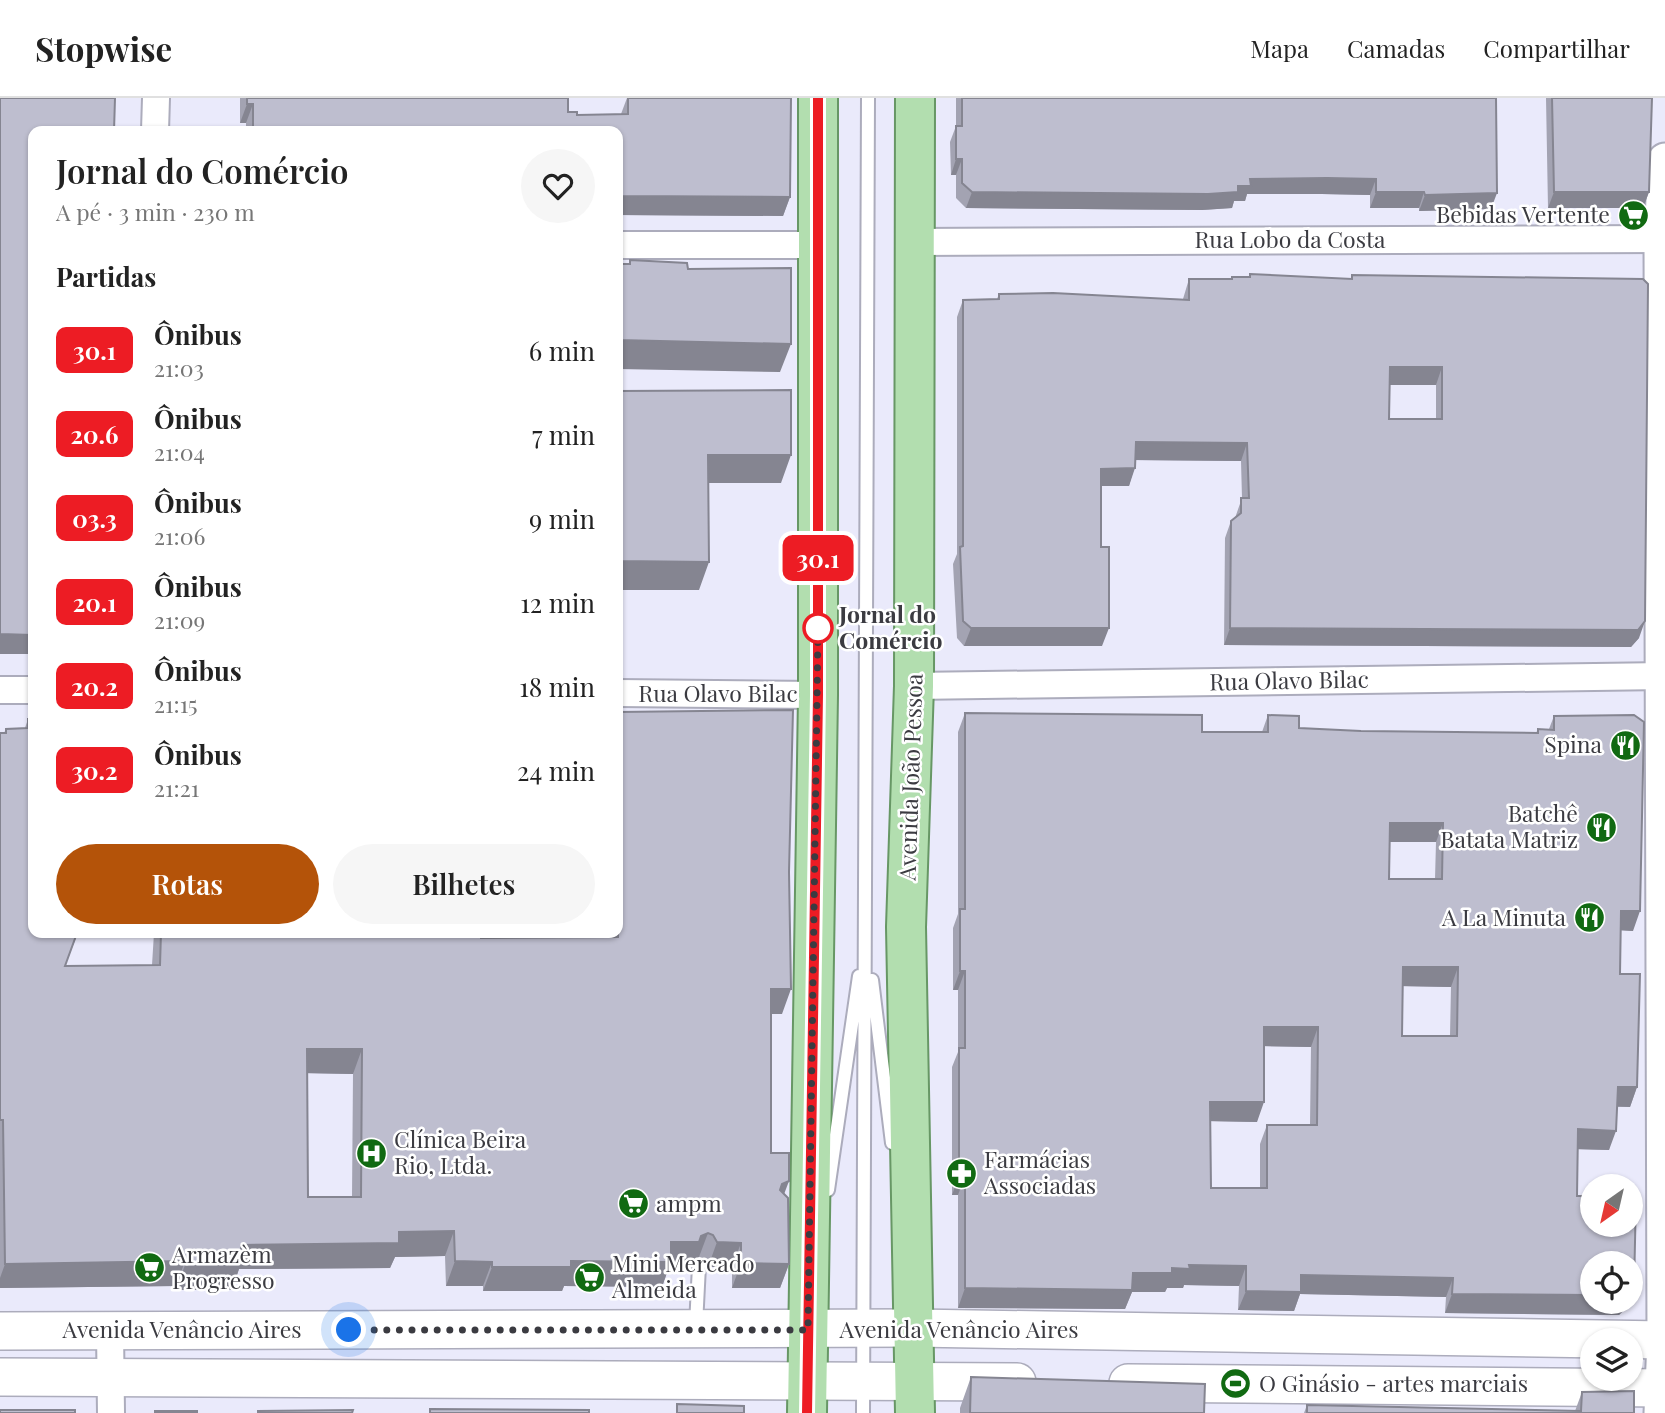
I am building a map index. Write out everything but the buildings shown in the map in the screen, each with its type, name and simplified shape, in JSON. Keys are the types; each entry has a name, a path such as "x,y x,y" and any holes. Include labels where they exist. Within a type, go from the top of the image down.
{"main road":[{"path":"806,1397 815,1215 818,98"},
{"name":"Avenida João Pessoa","path":"915,98 914,686 906,927 915,1397"},
{"name":"Avenida Venâncio Aires","path":"0,1331 915,1328 1665,1340"},
{"name":"Avenida Venâncio Aires","path":"0,1377 110,1377 806,1397 915,1397 1057,1382"},
{"path":"1099,1383 1663,1396"}],"street":[{"path":"155,126 156,98"},
{"path":"1663,1396 1665,160"},
{"name":"Rua Lobo da Costa","path":"914,242 1663,239"},
{"path":"623,245 819,245"},
{"name":"Rua Olavo Bilac","path":"914,686 1663,676"},
{"path":"0,690 28,690"},
{"name":"Rua Olavo Bilac","path":"623,693 818,695"},
{"path":"110,1330 111,1413"}],"lane":[{"path":"863,1396 868,98"},
{"path":"866,928 895,1162"},
{"path":"815,1215 866,928"},
{"path":"896,1176 915,1328"},
{"path":"696,1330 699,1266"}],"bus line":[{"name":"30.1","path":"807,1413 818,695 818,98"}],"place":[{"name":"Bebidas Vertente","path":"1633,215"},
{"name":"Jornal do Comércio","path":"818,628"},
{"name":"Spina","path":"1625,745"},
{"name":"Batchê Batata Matriz","path":"1601,827"},
{"name":"A La Minuta","path":"1589,918"},
{"name":"Clínica Beira Rio, Ltda.","path":"371,1153"},
{"name":"Farmácias Associadas","path":"961,1173"},
{"name":"ampm","path":"633,1204"},
{"name":"Armazèm Progresso","path":"149,1268"},
{"name":"Mini Mercado Almeida","path":"589,1277"},
{"name":"O Ginásio - artes marciais","path":"1236,1384"}],"route":[{"path":"349,1330 808,1330 818,628"}]}
